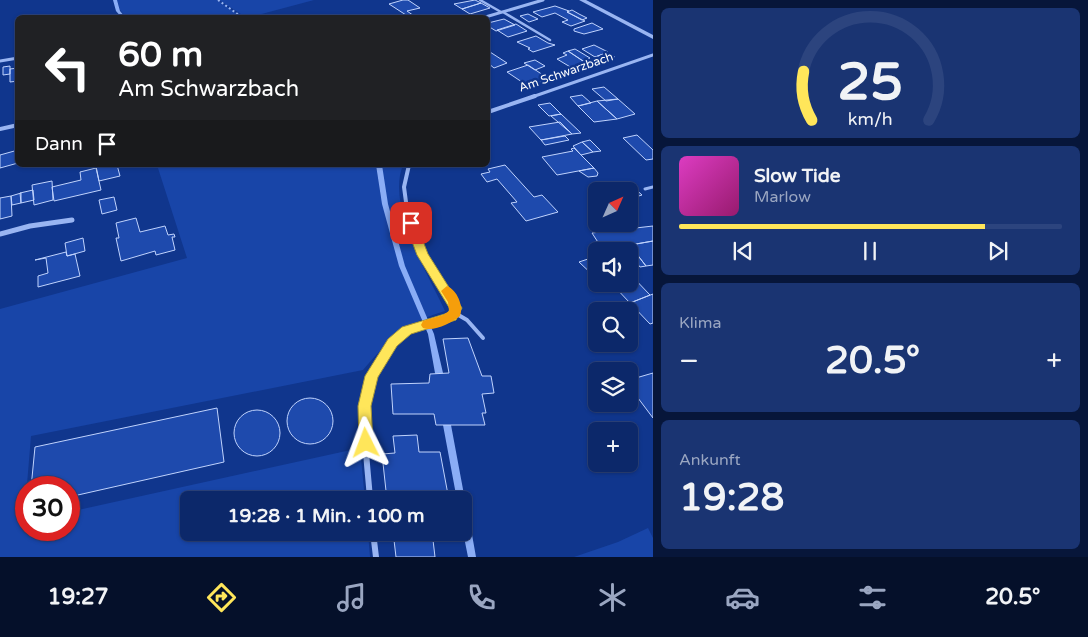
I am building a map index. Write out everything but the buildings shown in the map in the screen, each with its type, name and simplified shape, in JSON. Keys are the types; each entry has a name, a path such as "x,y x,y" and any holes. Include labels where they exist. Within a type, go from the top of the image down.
{"street":[{"path":"490,16 543,0"},
{"path":"582,0 653,37"},
{"name":"Am Schwarzbach","path":"490,111 653,55"},
{"path":"0,61 15,58"},
{"path":"0,129 15,126"},
{"path":"369,491 364,406 371,376 392,342 400,335 456,313 454,301 422,255 411,223 404,186 409,167"},
{"path":"0,234 30,226 72,220"},
{"path":"374,541 376,557"}],"lane":[{"path":"480,0 550,40"},
{"path":"645,189 653,187"},
{"path":"456,313 467,320 483,338"}],"path":[{"path":"218,0 239,15"}],"shaded area":[{"path":"117,0 217,0 239,15 124,15 120,10"},
{"path":"219,0 314,0 258,15 242,15"},
{"path":"158,167 376,167 381,198 381,167 403,167 399,182 404,219 411,240 445,311 431,315 399,333 363,370 31,436 28,476 15,476 15,541 80,541 80,510 360,448 364,491 180,491 180,541 369,541 370,557 0,557 0,309 187,258"},
{"path":"648,528 653,538 653,557 574,557 618,542"}],"waterway":[{"path":"115,0 118,11 121,15"},
{"path":"379,167 385,204 402,266 431,334 439,373"},
{"path":"447,425 459,491"},
{"path":"469,541 472,557"}],"slow traffic":[{"path":"427,325 447,319 456,313 454,301 447,291"}],"route":[{"path":"366,443 364,406 371,376 392,342 407,330 447,319 456,313 454,301 422,255 411,223"}]}
